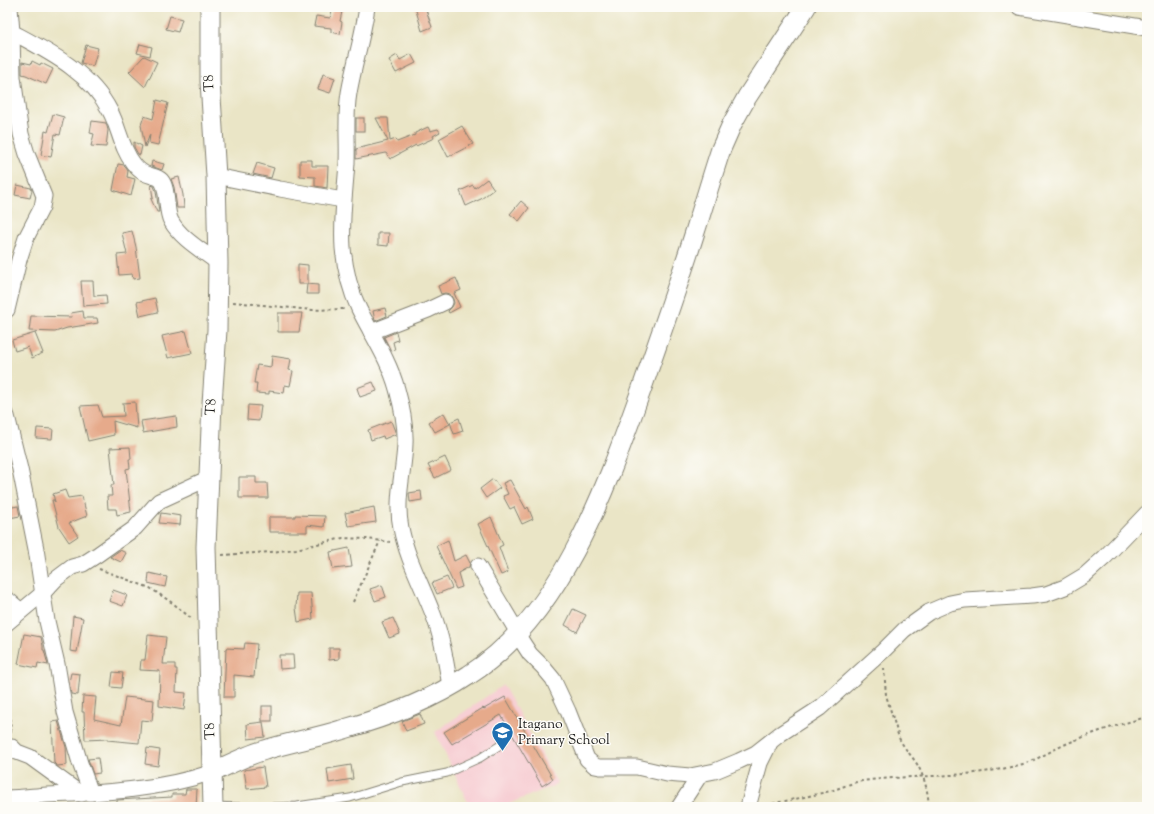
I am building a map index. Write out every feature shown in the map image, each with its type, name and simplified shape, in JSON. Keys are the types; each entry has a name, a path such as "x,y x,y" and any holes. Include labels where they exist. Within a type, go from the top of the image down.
{"street":[{"path":"7,310 26,238 42,207 44,196 26,154 21,134 13,77 10,7"},
{"name":"T8","path":"210,7 210,81 216,176 218,263 217,330 212,404 206,556 213,806"},
{"path":"367,7 347,104 347,163 343,200 343,247 346,270 352,290 359,309 391,373 403,414 405,445 399,505 400,527 413,569 433,614 444,654 450,686"},
{"path":"7,798 45,795 62,801 86,793 173,783 193,779 265,750 340,731 385,716 450,686 470,675 493,658 518,633 543,602 563,572 596,508 626,434 669,312 721,149 747,96 806,7"},
{"path":"1019,7 1147,28"},
{"path":"12,32 54,56 78,72 90,83 110,110 128,157 134,165 144,173 161,180 165,186 168,213 176,228 218,263"},
{"path":"216,176 280,190 343,200"},
{"path":"371,332 445,302"},
{"path":"7,416 20,469 36,549 65,712 78,755 86,793"},
{"path":"7,623 43,593 56,579 72,567 83,564 135,528 158,501 209,478"},
{"path":"478,566 530,654 553,680 568,711 585,755 590,763 600,767 637,767 680,776 700,775 715,772 750,756 771,740 820,708 904,630 929,612 950,603 965,600 1032,596 1046,594 1065,587 1085,575 1105,557 1147,513"},
{"path":"7,599 21,611"},
{"path":"753,807 760,763 771,740"},
{"path":"12,747 17,752 30,757 86,793"},
{"path":"679,807 700,775"}],"lane":[{"path":"272,807 332,802 402,782 448,773 480,758 502,744"},
{"path":"213,806 241,807"}],"path":[{"path":"218,300 312,310 359,309"},
{"path":"206,556 296,549 343,538 405,544"},
{"path":"353,602 380,541"},
{"path":"83,564 150,588 174,604 209,636"},
{"path":"883,651 886,695 902,745 924,776 929,807"},
{"path":"7,706 10,718 12,747"},
{"path":"753,807 831,790 861,781 924,776 944,776 1020,765 1066,744 1128,722 1147,717"}],"shaded area":[{"path":"503,685 558,784 501,807 470,807 435,732"}],"building":[{"path":"333,7 343,7 340,21 342,22 340,34 331,32 331,28 314,26 316,16 330,18"},
{"path":"415,7 425,7 432,27 422,31"},
{"path":"170,16 182,19 178,32 166,29"},
{"path":"140,44 152,47 150,56 137,53"},
{"path":"86,45 98,48 93,66 81,63"},
{"path":"411,54 416,63 396,73 389,60 397,55 400,60"},
{"path":"144,56 157,62 145,87 129,72"},
{"path":"32,61 40,65 41,63 53,69 46,84 22,74 22,62 31,64"},
{"path":"323,74 335,78 330,93 318,89"},
{"path":"157,100 168,103 158,145 149,143 150,134 145,147 141,125 144,116 153,119"},
{"path":"53,114 64,117 60,135 55,134 51,157 41,155 45,131 48,132"},
{"path":"356,118 364,118 364,131 356,131"},
{"path":"376,118 388,118 390,141 396,139 397,142 415,135 415,133 428,127 430,131 438,129 440,132 433,136 434,138 416,145 390,159 386,153 356,159 356,149 388,141"},
{"path":"92,121 106,123 108,130 106,147 91,146 94,134 90,133"},
{"path":"462,126 473,144 448,157 439,139"},
{"path":"134,142 142,146 140,155 134,147"},
{"path":"300,160 312,160 312,166 328,166 327,188 315,186 315,177 300,176"},
{"path":"152,161 164,164 162,170 151,166"},
{"path":"257,163 274,168 271,178 253,174"},
{"path":"118,164 124,165 128,171 127,177 135,179 131,196 113,190"},
{"path":"179,177 184,208 177,208 174,187 171,179"},
{"path":"487,179 494,189 481,199 466,206 460,191 473,185 475,188"},
{"path":"17,185 31,188 30,198 15,195"},
{"path":"151,185 154,186 156,191 159,212 157,212 151,199 153,198"},
{"path":"521,201 529,208 519,221 510,214"},
{"path":"132,231 136,247 140,278 133,279 132,274 119,275 117,255 127,254 122,233"},
{"path":"378,233 389,233 388,246 378,245"},
{"path":"298,264 308,265 308,284 298,284"},
{"path":"456,278 461,290 454,293 460,307 449,313 448,311 454,303 453,299 450,294 441,294 438,286"},
{"path":"81,281 93,281 94,296 106,295 107,304 83,306"},
{"path":"307,284 318,285 318,294 306,294"},
{"path":"155,298 158,312 140,316 137,302"},
{"path":"385,308 387,316 375,321 373,311"},
{"path":"83,311 84,318 97,318 98,323 67,328 55,332 29,331 31,316 72,317 71,313"},
{"path":"278,313 302,313 299,332 278,332"},
{"path":"186,331 192,353 168,358 162,336"},
{"path":"396,332 398,340 393,342 395,350 391,351 384,337"},
{"path":"35,333 43,353 32,358 28,347 15,351 12,340"},
{"path":"272,356 291,359 289,370 293,371 290,386 285,385 284,393 269,391 269,394 256,393 257,383 254,383 257,365 271,367"},
{"path":"373,382 377,391 360,397 357,388"},
{"path":"135,402 137,428 113,421 114,435 88,441 80,406 98,405 102,417 124,416 123,403"},
{"path":"248,405 261,406 259,421 247,420"},
{"path":"444,413 450,424 435,432 429,422"},
{"path":"176,416 177,427 143,433 141,421"},
{"path":"459,418 463,431 454,434 450,422"},
{"path":"391,421 396,434 384,439 383,436 371,440 368,430"},
{"path":"37,428 53,429 52,439 36,438"},
{"path":"130,447 130,468 126,469 131,512 117,515 116,509 108,509 107,496 112,496 111,485 114,485 110,448"},
{"path":"445,457 451,470 435,478 428,465"},
{"path":"239,477 256,477 256,483 267,483 268,498 239,498"},
{"path":"493,479 500,488 486,498 480,489"},
{"path":"510,480 526,509 528,507 533,519 522,524 514,507 510,509 503,496 508,494 503,483"},
{"path":"65,490 68,498 82,496 87,516 69,523 78,536 69,542 59,527 52,500 55,502 53,494"},
{"path":"421,491 422,500 410,502 409,493"},
{"path":"18,506 20,516 9,518 7,508"},
{"path":"374,507 376,522 348,526 345,513"},
{"path":"161,513 181,516 180,525 159,523"},
{"path":"295,515 325,516 324,527 307,525 307,532 269,532 269,517 295,517"},
{"path":"491,517 503,545 499,547 508,572 501,575 478,524"},
{"path":"448,540 454,561 466,555 470,563 469,567 458,573 462,587 456,589 436,546"},
{"path":"349,548 352,567 333,569 330,552"},
{"path":"120,550 126,553 121,562 110,557"},
{"path":"149,573 167,577 165,587 148,583"},
{"path":"447,577 452,588 437,594 432,583"},
{"path":"382,585 386,597 375,601 370,589"},
{"path":"113,590 127,595 123,606 109,601"},
{"path":"297,593 311,593 313,619 298,622 296,608"},
{"path":"573,609 586,615 577,632 565,625"},
{"path":"73,616 83,618 77,652 70,651"},
{"path":"393,618 400,634 389,638 382,622"},
{"path":"24,634 41,637 43,650 48,665 38,663 37,668 18,664"},
{"path":"148,635 166,637 163,664 175,664 175,669 177,669 176,692 186,693 184,710 159,706 160,671 140,670 141,660 145,660"},
{"path":"245,643 257,644 254,677 234,675 234,697 224,697 226,648 244,649"},
{"path":"329,648 339,648 339,659 329,660"},
{"path":"279,655 293,655 294,668 280,669"},
{"path":"113,672 123,673 121,688 111,687"},
{"path":"71,673 80,674 78,695 71,694 69,682"},
{"path":"83,696 96,697 94,719 121,725 125,697 154,700 152,721 141,720 139,743 107,740 108,739 85,740 84,712 82,712"},
{"path":"505,697 553,779 542,786 501,715 452,744 444,732 483,708 484,709"},
{"path":"262,706 272,706 272,721 262,721"},
{"path":"420,714 424,724 406,731 402,721"},
{"path":"58,721 66,747 67,765 57,766 54,763 52,722"},
{"path":"263,722 265,737 248,739 247,724"},
{"path":"147,748 160,750 158,766 145,764"},
{"path":"98,758 100,773 93,774 88,759"},
{"path":"351,765 353,779 329,783 327,769"},
{"path":"263,767 266,787 247,789 244,770"},
{"path":"186,789 197,789 196,807 117,807 117,800 172,797 172,794 185,794"}],"place":[{"name":"Itagano Primary School","path":"502,752"}]}
